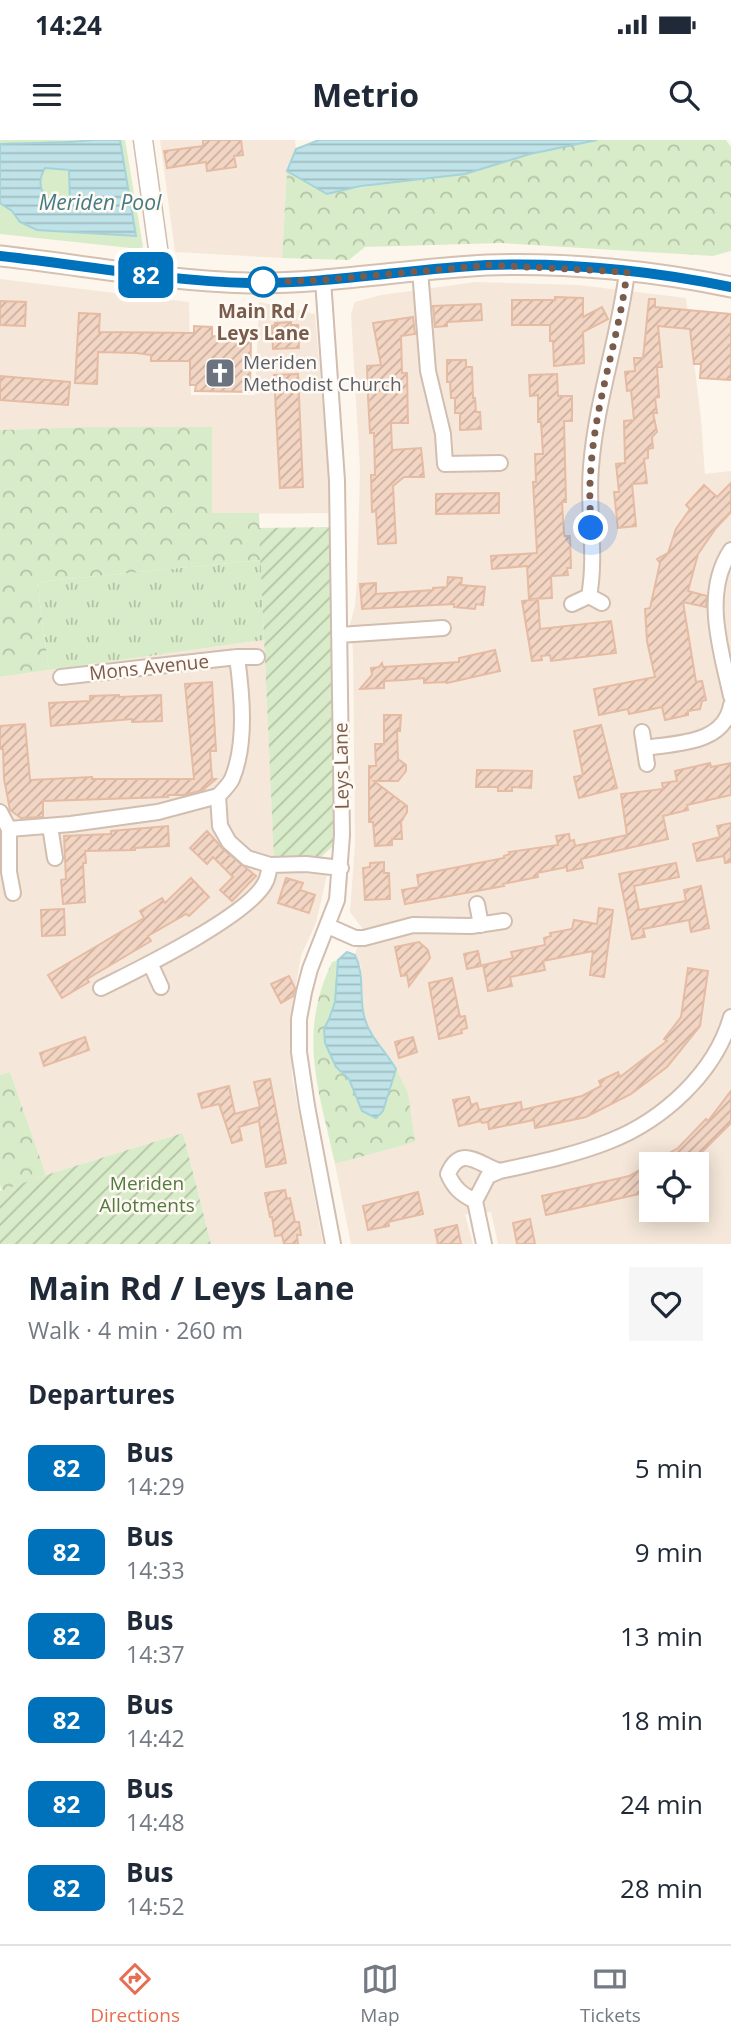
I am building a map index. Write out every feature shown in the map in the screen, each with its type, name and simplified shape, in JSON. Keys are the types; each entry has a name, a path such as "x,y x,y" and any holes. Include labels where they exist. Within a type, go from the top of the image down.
{"main road":[{"path":"0,256 162,277 250,283 323,280 489,265 627,272 731,287"}],"street":[{"path":"143,140 162,277"},
{"path":"420,270 428,371 443,434 445,464 500,463"},
{"path":"589,596 593,573 591,467 609,359 623,306 627,272"},
{"name":"Leys Lane","path":"323,280 337,481 342,751 341,868 337,900 310,969 304,992 299,1019 299,1052 333,1244"},
{"path":"731,550 718,581 716,606 718,632 731,696"},
{"path":"589,596 602,603"},
{"path":"572,604 589,596"},
{"path":"339,635 443,628"},
{"name":"Mons Avenue","path":"218,796 231,782 238,759 240,679 237,657"},
{"name":"Mons Avenue","path":"61,677 257,657"},
{"path":"645,748 704,738 721,727 729,717 731,705"},
{"path":"642,732 648,764"},
{"path":"9,829 158,812 218,796 220,826 229,842 247,858 270,865 306,864 341,868"},
{"path":"0,812 9,829 9,872 13,893"},
{"path":"50,826 55,858"},
{"path":"101,988 150,963 239,910 267,881 270,865"},
{"path":"477,904 481,925"},
{"path":"328,926 355,938 413,925 481,925 504,921"},
{"path":"150,963 161,987"},
{"path":"484,1244 475,1201 488,1177 500,1171 608,1142 636,1130 691,1085 713,1058 731,1017"},
{"path":"475,1201 461,1194 452,1184 448,1174 451,1166 469,1158 477,1159 500,1171"}],"shaded area":[{"path":"160,140 295,140 296,149 287,172 282,258 175,252"},
{"path":"0,279 189,302 191,395 255,395 259,302 315,314 332,513 212,514 212,427 0,430"},
{"path":"476,282 579,285 686,298 705,474 731,471 731,1244 498,1244 491,1212 465,1214 473,1244 351,1244 335,1164 414,1142 396,1069 376,1041 364,1017 361,967 355,955 362,928 350,912 355,843 353,651 350,624 357,582 360,470 351,314 355,302 381,295"},
{"path":"264,640 275,871 327,875 316,923 301,956 292,1008 292,1076 323,1244 211,1244 183,1133 46,1175 10,1072 0,1075 0,677"}],"green space":[{"name":"Meriden Pool","path":"0,140 125,140 143,247 140,249 0,234"},
{"path":"597,140 726,140 731,147 731,251 713,256 501,243 365,247 349,260 282,258 287,171 328,194"},
{"path":"212,427 212,513 259,513 261,560 37,582 49,670 0,677 0,430"},
{"path":"330,527 334,839 332,847 321,857 274,859 259,528"},
{"path":"261,560 264,640 49,670 37,582"},
{"path":"338,960 335,1002 324,1029 336,1067 349,1079 362,1111 383,1111 396,1069 408,1093 415,1142 335,1164 318,1087 313,1039 321,989 332,962"},
{"path":"10,1072 46,1175 2,1191 0,1075"},
{"name":"Meriden Allotments","path":"183,1133 211,1244 0,1244 0,1191"}],"water":[{"name":"Meriden Pool","path":"120,140 136,236 37,230 20,222 12,211 0,203 0,144","holes":["45,168 69,170 70,201 61,206 42,191 40,181"]},
{"path":"319,140 597,140 530,154 465,174 361,186 327,194 287,171 296,149"},
{"path":"347,952 355,955 358,963 366,1024 396,1069 383,1111 376,1118 362,1111 349,1079 336,1067 325,1043 324,1029 335,1002 338,960"}],"building":[{"path":"203,140 241,140 243,155 234,156 236,167 207,171 206,162 167,168 164,151 203,146"},
{"path":"555,297 583,298 583,317 602,307 608,319 583,332 584,363 554,366 550,325 512,325 512,300 555,300"},
{"path":"649,299 655,299 655,307 731,314 731,380 700,378 701,364 694,364 690,329 658,326 662,367 657,367 659,397 655,398 657,413 653,413 657,432 652,437 653,448 648,449 648,458 644,459 647,483 632,484 636,526 618,528 614,492 619,492 616,464 625,463 624,421 634,420 631,390 627,391 625,372 635,371 634,358 643,358"},
{"path":"0,301 26,302 25,326 0,325"},
{"path":"481,304 482,320 447,322 447,326 435,327 433,306"},
{"path":"79,313 100,314 99,332 194,333 194,326 212,327 212,336 251,337 250,392 195,391 196,385 190,385 190,361 151,361 151,355 137,353 98,352 97,384 75,383"},
{"path":"413,317 415,334 401,336 402,373 407,373 408,423 391,423 392,450 421,448 424,477 404,477 393,486 396,543 378,544 376,511 372,512 374,433 370,433 367,366 381,365 373,323"},
{"path":"291,322 291,325 298,325 299,348 273,349 272,326 275,323"},
{"path":"447,360 466,360 466,367 472,367 473,398 476,412 480,412 481,429 460,430 460,413 455,413 455,398 451,398 450,382 447,382"},
{"path":"298,374 303,487 280,488 274,375"},
{"path":"557,374 558,396 572,396 572,421 564,421 566,502 562,502 564,536 570,536 571,568 567,568 568,575 551,576 552,598 529,599 527,566 492,569 491,556 537,553 533,482 536,482 535,454 543,454 541,422 538,422 538,395 530,396 529,375"},
{"path":"0,376 70,382 68,405 0,400"},
{"path":"731,483 731,512 698,554 688,591 707,596 706,607 683,602 696,682 702,681 706,700 702,701 700,709 688,711 688,715 665,720 662,707 629,714 628,709 599,715 594,689 655,677 647,641 645,609 650,608 660,563 657,559 668,553 676,529 690,509 686,505 704,485 717,497"},
{"path":"499,493 499,513 436,514 436,494"},
{"path":"448,577 462,578 461,585 485,587 483,605 476,604 475,609 454,607 454,604 362,609 360,584 376,583 376,594 433,590 447,587"},
{"path":"538,599 540,629 611,621 616,653 551,661 550,655 541,656 542,660 532,661 522,601"},
{"path":"495,650 500,671 447,683 424,683 424,678 384,681 384,688 360,689 372,675 371,668 379,667 382,663 383,667 459,662 459,658"},
{"path":"212,682 216,751 210,751 212,779 216,779 203,790 168,797 43,801 43,817 21,818 10,810 4,779 3,749 0,749 0,726 25,724 30,780 92,777 194,779 185,684"},
{"path":"161,695 162,721 132,722 132,719 51,726 49,703 90,701 90,696"},
{"path":"384,715 401,715 400,731 397,731 398,759 406,765 406,771 398,781 374,781 407,806 407,812 401,822 402,839 392,839 392,845 375,846 373,822 369,822 369,766 376,766 375,744 384,744"},
{"path":"601,725 617,788 579,798 574,777 583,775 574,731"},
{"path":"710,763 711,767 731,763 731,795 687,805 688,810 663,816 668,839 581,859 583,868 567,871 567,867 537,873 538,877 503,884 504,886 405,904 402,890 419,887 417,875 504,858 509,852 558,845 556,836 569,834 570,841 574,840 575,846 627,835 621,794 663,789 662,783 677,781 675,771"},
{"path":"477,770 532,771 531,788 512,787 512,791 498,791 498,787 476,787"},
{"path":"731,823 731,862 725,863 724,856 697,861 693,844 720,837 717,826"},
{"path":"168,826 169,846 85,851 85,902 63,904 61,880 66,879 64,836 111,834 111,831"},
{"path":"207,831 223,849 256,876 232,901 220,890 233,877 213,857 207,864 190,848"},
{"path":"384,862 384,873 389,873 390,899 365,900 363,868 370,867 370,863"},
{"path":"676,863 679,877 634,886 639,910 686,901 684,890 701,886 709,928 691,932 689,920 643,929 645,937 632,939 619,874"},
{"path":"191,878 209,897 189,916 186,914 148,936 151,941 87,979 89,982 62,998 48,975 144,918 140,911 162,898 165,903"},
{"path":"286,878 303,883 300,890 315,895 309,913 278,903"},
{"path":"599,908 613,910 604,977 590,975 593,951 543,961 545,970 510,977 512,986 488,991 483,965 513,958 511,952 545,945 544,938 551,936 550,933 572,929 574,920 597,924"},
{"path":"64,909 65,935 42,936 41,910"},
{"path":"419,942 428,950 430,958 409,986 407,975 401,976 395,947"},
{"path":"478,951 481,966 467,969 464,954"},
{"path":"688,968 708,971 700,1026 667,1067 631,1094 586,1117 535,1128 534,1120 489,1129 488,1122 481,1121 459,1126 453,1100 469,1097 471,1105 477,1103 479,1110 521,1102 522,1110 582,1096 601,1086 599,1081 618,1072 620,1077 667,1041 664,1039 681,1017"},
{"path":"289,976 295,988 293,996 281,1003 271,984"},
{"path":"452,978 460,1017 465,1016 467,1028 461,1030 462,1033 439,1039 429,983"},
{"path":"85,1037 89,1050 44,1066 40,1053"},
{"path":"413,1037 417,1052 399,1058 395,1042"},
{"path":"270,1079 286,1163 266,1167 259,1121 239,1127 242,1140 232,1143 219,1104 202,1108 198,1094 229,1086 235,1114 260,1107 254,1082"},
{"path":"731,1091 731,1123 702,1152 671,1152 706,1119 708,1121"},
{"path":"639,1170 639,1194 546,1215 542,1196 629,1176"},
{"path":"285,1190 287,1199 290,1198 295,1222 299,1222 301,1235 297,1235 298,1244 284,1244 282,1235 275,1236 270,1217 265,1193"},
{"path":"418,1192 423,1214 368,1230 363,1206"},
{"path":"530,1219 535,1244 517,1244 513,1223"},
{"path":"457,1225 461,1244 438,1244 435,1230"}],"bus line":[{"name":"82","path":"0,256 162,277 250,283 323,280 489,265 627,272 731,287"}],"place":[{"name":"Main Rd / Leys Lane","path":"263,282"},
{"name":"Meriden Methodist Church","path":"220,373"}],"route":[{"path":"263,282 323,280 489,265 627,272 623,306 598,415 591,467 591,528"}]}
